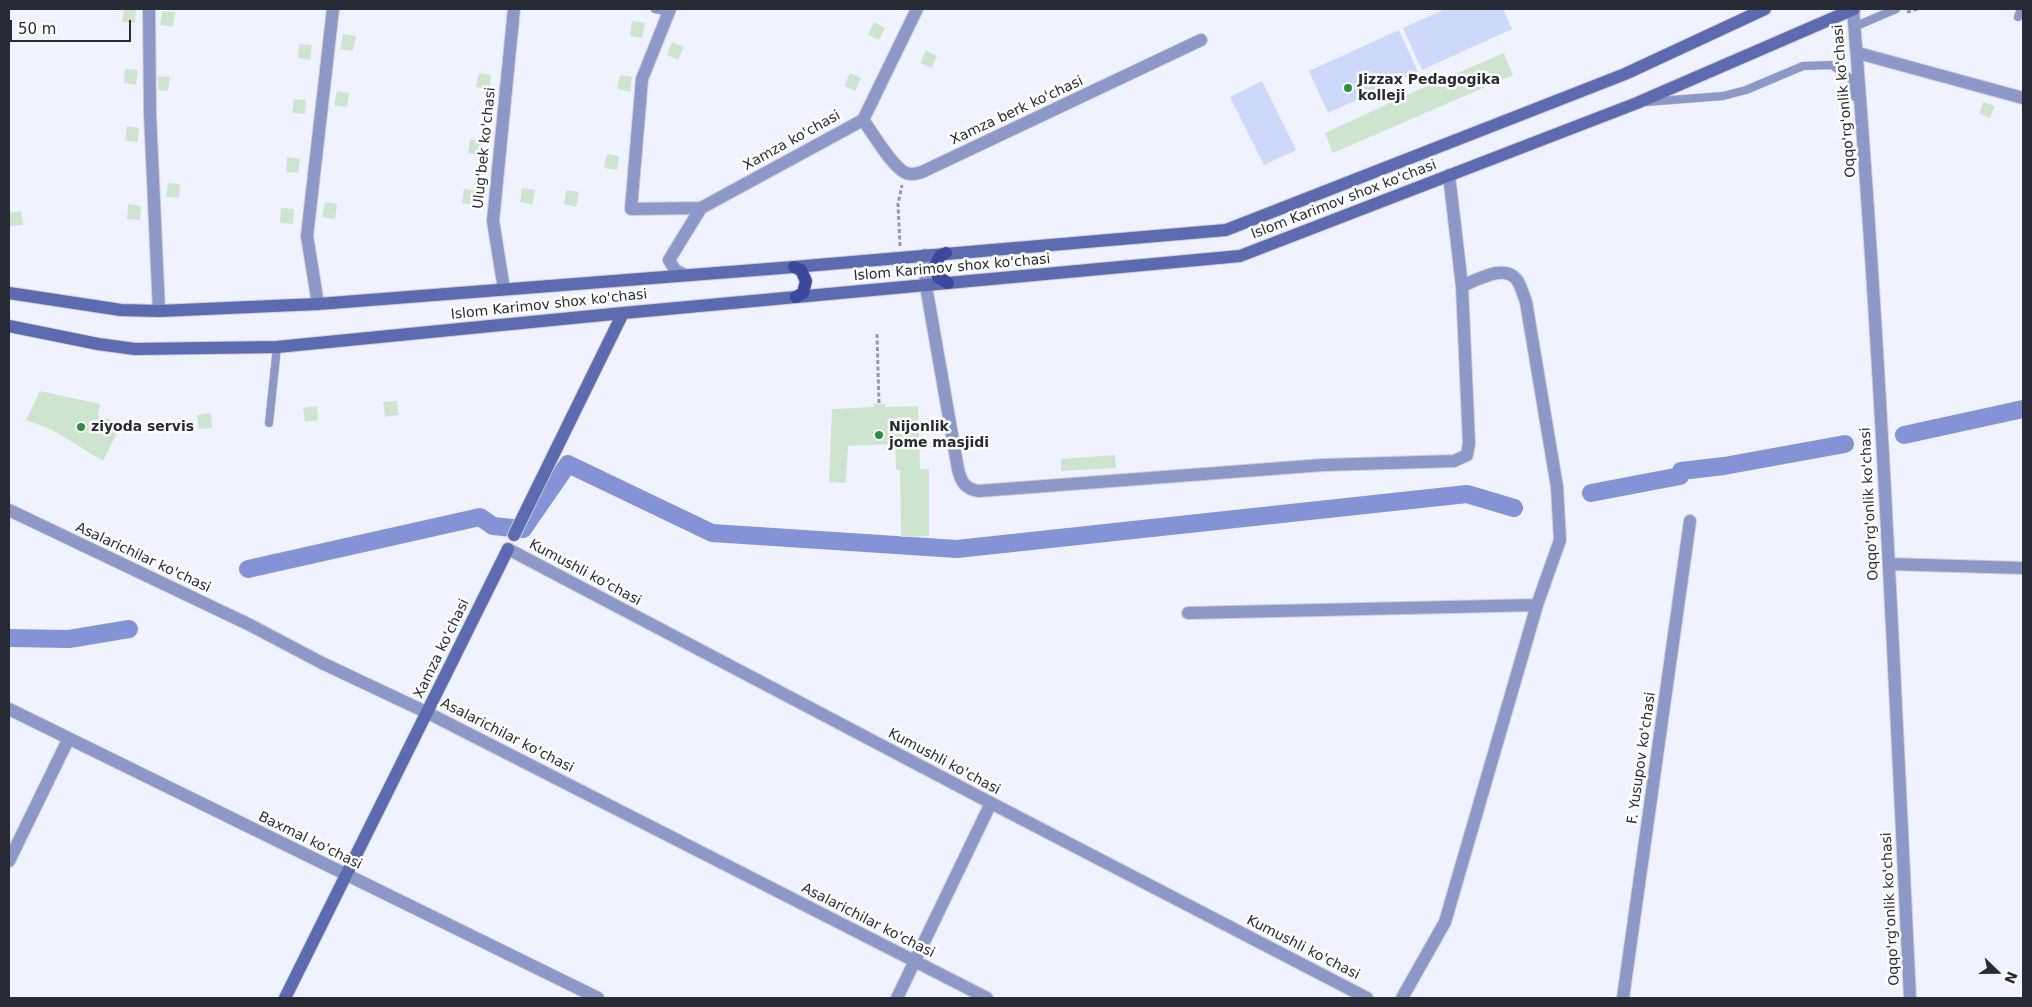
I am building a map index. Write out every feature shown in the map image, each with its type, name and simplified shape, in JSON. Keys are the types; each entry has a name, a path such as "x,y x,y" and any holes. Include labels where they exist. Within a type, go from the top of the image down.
{"main road":[{"name":"Islom Karimov shox ko'chasi","path":"9,293 113,309 159,311 318,304 794,267 1226,230 1625,74 1765,9"},
{"name":"Islom Karimov shox ko'chasi","path":"9,326 98,344 135,349 277,348 623,313 1240,256 1637,102 1854,9"},
{"path":"946,253 940,256 935,266 938,277 948,283"},
{"path":"794,267 800,270 806,281 803,293 796,297"},
{"name":"Xamza ko'chasi","path":"514,535 623,313"},
{"name":"Xamza ko'chasi","path":"285,998 508,549"}],"street":[{"path":"149,9 150,114 159,311"},
{"path":"318,304 307,236 333,9"},
{"name":"Ulug'bek ko'chasi","path":"504,289 493,221 514,9"},
{"name":"Xamza ko'chasi","path":"685,275 675,270 669,260 701,208 863,120 917,9"},
{"name":"Oqqo'rg'onlik ko'chasi","path":"1854,9 1863,123 1889,564 1910,998"},
{"path":"670,11 642,79 631,209 701,208"},
{"name":"Xamza berk ko'chasi","path":"904,172 912,174 922,172 1202,40"},
{"path":"1858,53 2023,98"},
{"path":"863,120 897,166 904,172"},
{"path":"925,255 926,286 960,479 966,487 980,491 1323,465 1454,461 1467,455 1469,443 1462,286 1449,175"},
{"path":"1402,998 1445,922 1537,605 1560,540 1557,487 1526,302 1516,278 1509,273 1501,272 1462,286"},
{"name":"Asalarichilar ko'chasi","path":"9,510 250,625 428,713 987,998"},
{"name":"F. Yusupov ko'chasi","path":"1623,998 1690,521"},
{"name":"Xamza ko'chasi","path":"508,549 514,535"},
{"name":"Kumushli ko'chasi","path":"508,549 991,804 1367,998"},
{"path":"1889,564 2023,568"},
{"path":"1188,612 1537,605"},
{"name":"Baxmal ko'chasi","path":"9,710 598,998"},
{"path":"9,861 68,740"},
{"path":"897,998 991,804"}],"lane":[{"path":"655,9 670,11"},
{"path":"1854,27 1896,9"},
{"path":"1637,102 1723,96 1746,90 1803,66 1832,65 1850,78 1863,123"},
{"path":"269,423 277,348"}],"path":[{"path":"901,257 898,204 904,172"},
{"path":"877,334 879,404"}],"shaded area":[{"path":"1445,9 1503,9 1512,29 1422,70 1403,28"},
{"path":"1399,30 1418,72 1328,113 1309,71"},
{"path":"1262,81 1296,150 1264,165 1230,97"}],"building":[{"path":"124,9 136,9 135,23 122,22"},
{"path":"162,11 175,12 173,27 160,25"},
{"path":"632,21 645,23 642,38 630,36"},
{"path":"874,22 885,28 879,40 868,35"},
{"path":"343,34 356,36 353,51 340,49"},
{"path":"672,42 684,47 678,60 667,55"},
{"path":"299,44 312,45 310,60 298,58"},
{"path":"926,50 937,56 932,68 920,63"},
{"path":"1504,53 1513,75 1333,153 1325,133"},
{"path":"125,69 138,70 136,85 124,83"},
{"path":"479,73 491,75 489,89 476,87"},
{"path":"850,73 861,78 855,91 844,86"},
{"path":"620,75 632,77 630,92 617,89"},
{"path":"158,76 170,77 168,91 158,90"},
{"path":"337,91 349,93 347,107 334,105"},
{"path":"294,99 306,100 305,114 292,113"},
{"path":"1983,102 1995,106 1990,118 1979,114"},
{"path":"127,126 139,128 138,142 125,141"},
{"path":"470,139 483,141 480,155 468,153"},
{"path":"607,154 619,156 617,170 604,168"},
{"path":"287,157 300,159 298,173 286,172"},
{"path":"168,183 180,184 179,198 166,197"},
{"path":"522,188 535,190 532,205 520,202"},
{"path":"464,189 477,191 474,205 462,203"},
{"path":"566,190 579,192 576,207 564,204"},
{"path":"325,202 337,204 335,219 322,217"},
{"path":"128,204 141,206 140,220 127,219"},
{"path":"281,208 294,209 293,224 280,223"},
{"path":"21,211 23,225 10,226 9,213"},
{"name":"ziyoda servis","path":"40,391 100,404 98,416 122,423 103,461 52,430 26,420"},
{"path":"397,401 399,415 385,417 383,402"},
{"path":"874,404 885,404 885,407 918,406 920,469 929,469 929,536 901,537 900,470 896,470 895,444 848,446 846,483 829,482 832,409 874,407"},
{"path":"317,406 318,420 305,422 303,408"},
{"path":"211,413 212,428 199,429 197,415"},
{"path":"1115,455 1116,468 1061,471 1061,459"}],"waterway":[{"path":"1904,435 2023,409"},
{"path":"1591,493 1680,476 1681,471 1724,466 1845,444"},
{"path":"248,569 480,517 493,526 523,529 568,464 712,533 957,549 1467,494 1514,508"},
{"path":"9,638 69,639 129,629"}],"place":[{"name":"Jizzax Pedagogika kolleji","path":"1348,88"},
{"name":"ziyoda servis","path":"81,427"},
{"name":"Nijonlik jome masjidi","path":"879,435"}]}
